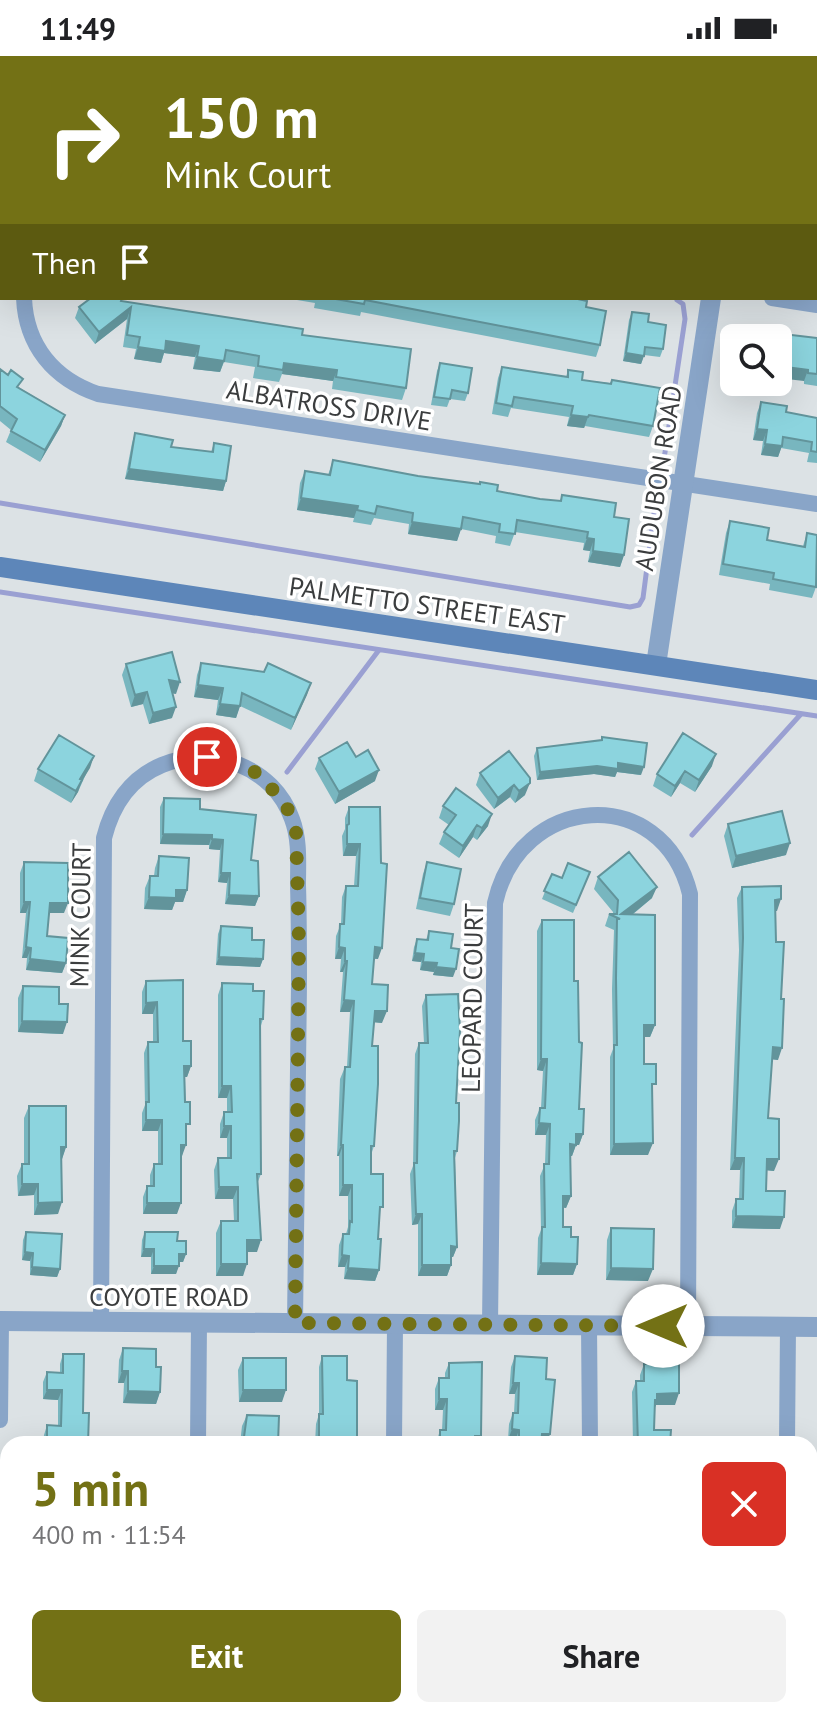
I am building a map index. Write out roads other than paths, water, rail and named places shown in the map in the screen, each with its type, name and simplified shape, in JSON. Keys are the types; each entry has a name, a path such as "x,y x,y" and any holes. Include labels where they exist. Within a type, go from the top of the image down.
{"main road":[{"name":"PALMETTO STREET EAST","path":"0,567 817,690"}],"street":[{"name":"ALBATROSS DRIVE","path":"24,300 30,333 45,360 69,382 98,394 817,504"},
{"name":"AUDUBON ROAD","path":"656,665 711,300"},
{"path":"785,300 817,305"},
{"name":"MINK COURT","path":"101,1322 104,838 123,795 146,773 175,760 207,757 234,762 259,774 286,805 296,831 299,942 295,1323"},
{"name":"LEOPARD COURT","path":"490,1325 495,903 498,888 511,861 531,839 557,823 600,815 628,820 665,843 681,867 690,894 688,1326"},
{"path":"0,1420 1,1321"},
{"name":"COYOTE ROAD","path":"1,1321 817,1327"},
{"path":"198,1436 199,1323"},
{"path":"394,1436 395,1324"},
{"path":"589,1325 590,1436"},
{"path":"787,1436 788,1327"}],"waterway":[{"path":"664,459 685,319 683,304 677,300"},
{"path":"0,503 630,607 639,605 643,598 656,498"},
{"path":"0,592 817,716"},
{"path":"287,772 379,650"},
{"path":"692,835 801,714"}]}
